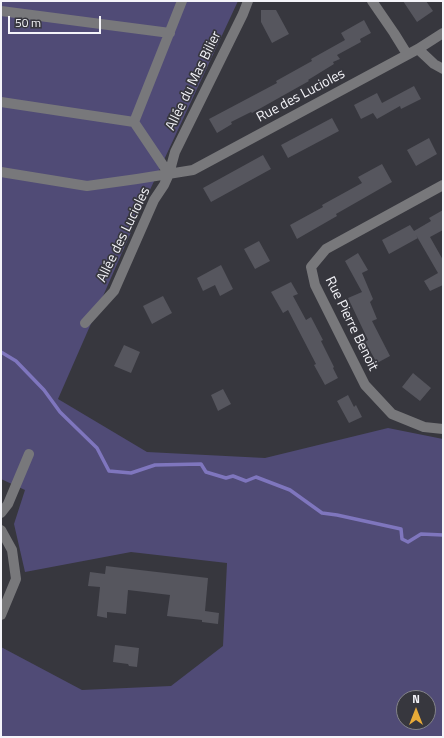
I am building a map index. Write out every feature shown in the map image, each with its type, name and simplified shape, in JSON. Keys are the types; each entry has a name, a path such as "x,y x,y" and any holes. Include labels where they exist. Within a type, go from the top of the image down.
{"street":[{"path":"134,122 182,1"},
{"name":"Allée du Mas Bilier","path":"169,174 175,152 248,1"},
{"path":"372,1 407,54"},
{"path":"1,11 170,33"},
{"name":"Rue des Lucioles","path":"1,172 87,186 193,170 418,49 443,32"},
{"path":"418,49 443,70"},
{"path":"1,102 134,122 169,174"},
{"name":"Allée des Lucioles","path":"85,323 114,291 154,200 169,174"},
{"name":"Rue Pierre Benoit","path":"443,185 326,249 311,267 315,285 365,385 392,414 424,427 443,429"},
{"path":"1,513 8,504 30,454"},
{"path":"1,530 12,550 16,579 1,615"}],"shaded area":[{"path":"1,1 238,1 142,207 58,399 147,452 265,458 388,428 443,439 443,737 1,737 1,647 82,690 171,686 223,646 227,563 131,552 25,572 14,524 25,490 1,479"}],"building":[{"path":"403,1 426,1 433,11 417,22"},
{"path":"261,10 276,10 289,34 272,43 261,22"},
{"path":"364,20 371,33 360,39 361,42 337,55 340,59 333,62 334,64 308,80 309,81 252,113 251,112 231,122 232,124 217,133 209,119 277,83 276,81 345,40 341,33"},
{"path":"414,86 421,99 401,109 400,106 377,119 373,113 361,119 354,105 377,93 382,103"},
{"path":"332,118 339,131 288,158 281,145"},
{"path":"429,138 437,154 416,166 407,150"},
{"path":"263,155 271,169 211,202 203,188"},
{"path":"382,164 392,182 336,214 337,216 297,239 290,225 362,183 358,177"},
{"path":"443,210 443,230 430,237 443,260 443,285 430,291 424,281 438,273 418,238 389,254 382,240 410,225 414,231 431,221 429,218"},
{"path":"259,241 270,261 255,269 244,249"},
{"path":"358,253 368,270 362,273 373,299 370,302 377,319 372,321 390,356 377,363 365,342 368,340 348,298 362,292 345,261"},
{"path":"221,265 233,289 220,296 215,285 203,291 197,278"},
{"path":"291,282 298,294 293,296 306,320 311,317 323,340 321,341 338,378 325,385 314,365 316,364 288,310 283,313 271,292"},
{"path":"163,296 172,313 152,324 143,306"},
{"path":"124,345 140,352 131,373 114,366"},
{"path":"413,373 431,388 420,401 402,387"},
{"path":"223,389 231,404 218,411 211,395"},
{"path":"348,395 354,407 356,405 362,417 349,423 337,401"},
{"path":"106,566 208,578 205,611 219,613 218,624 202,622 202,620 167,616 170,595 128,590 126,614 107,612 107,618 97,616 100,587 88,586 90,572 105,574"},
{"path":"115,645 139,648 137,667 113,662"}],"waterway":[{"path":"1,352 16,361 44,390 60,412 97,448 109,471 131,473 155,465 201,464 206,472 226,478 233,476 246,481 256,477 290,490 322,513 401,529 402,539 408,542 421,534 443,535"}]}
